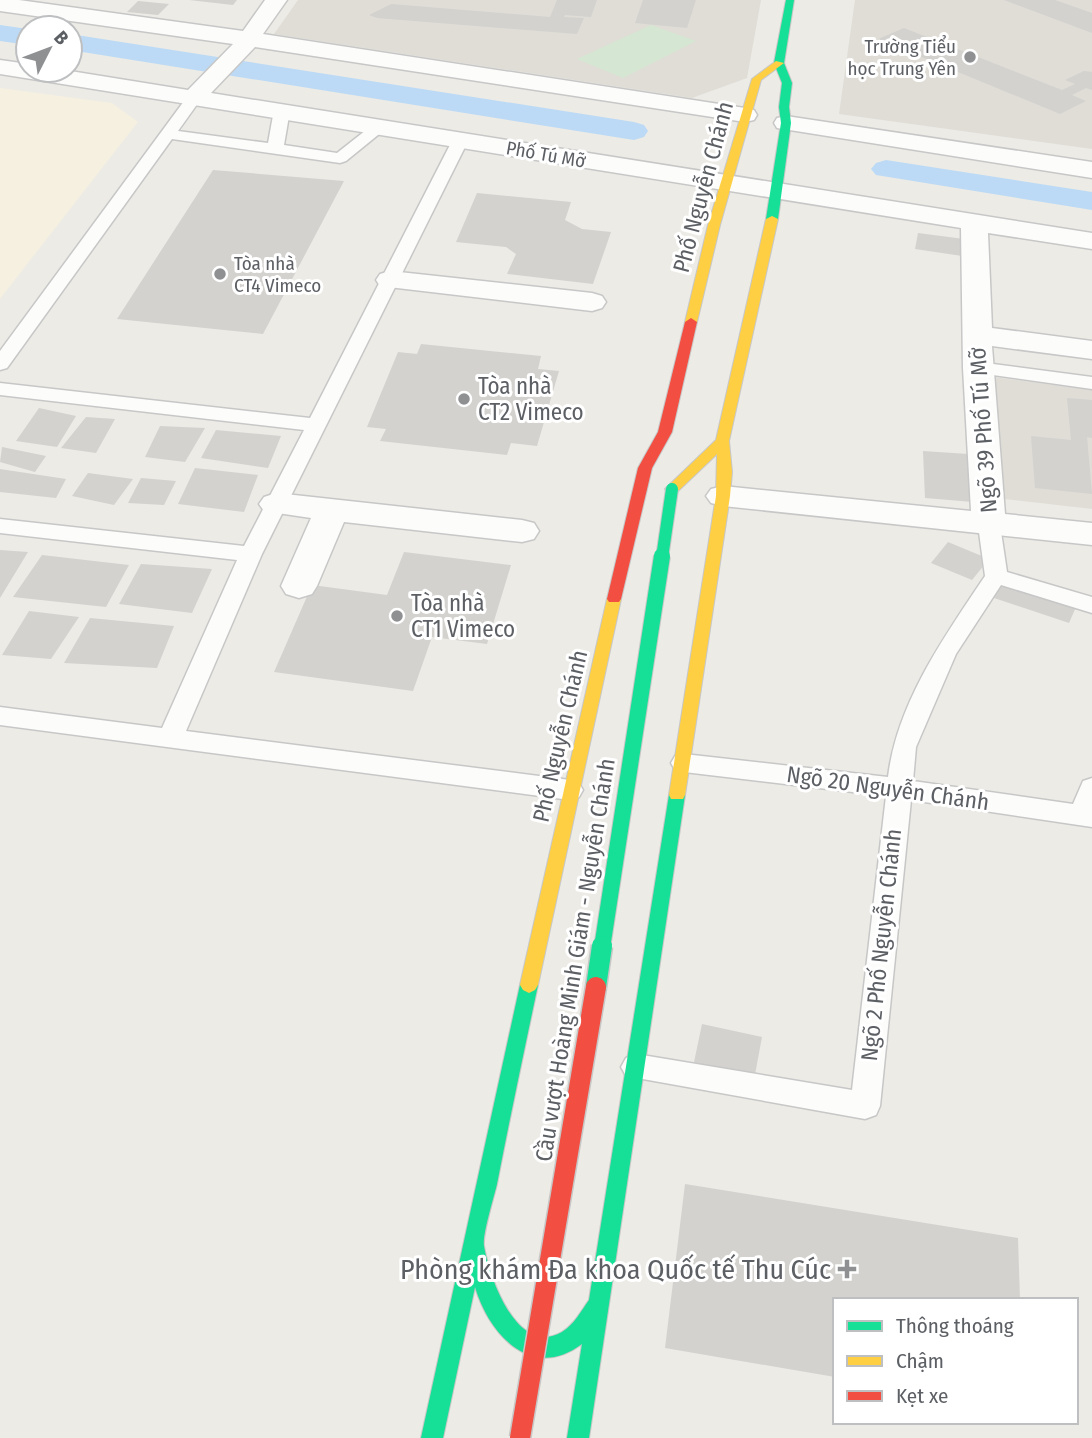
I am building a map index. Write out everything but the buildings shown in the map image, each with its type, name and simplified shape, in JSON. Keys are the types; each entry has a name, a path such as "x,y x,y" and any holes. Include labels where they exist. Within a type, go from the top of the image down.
{"street":[{"path":"202,89 246,43 276,0"},
{"path":"578,1438 596,1307 684,763 691,692 723,496 725,472 722,441 778,192 786,123 784,107 787,83 779,63 790,0"},
{"path":"0,4 246,43 745,115"},
{"name":"Phố Nguyễn Chánh","path":"432,1438 475,1247 570,790 645,468 665,432 745,115 757,79 779,63"},
{"name":"Phố Tú Mỡ","path":"0,67 202,89 282,110 1092,241"},
{"path":"786,123 1092,170"},
{"name":"Ngõ 39 Phố Tú Mỡ","path":"974,224 978,369 989,525"},
{"path":"390,279 592,302"},
{"name":"Ngõ 39 Phố Tú Mỡ","path":"977,335 1092,350"},
{"name":"Cầu vượt Hoàng Minh Giám - Nguyễn Chánh","path":"520,1438 614,877 645,655 672,489 665,432"},
{"path":"672,489 722,441"},
{"path":"723,496 1092,534"},
{"path":"276,503 522,531"},
{"path":"299,586 332,510"},
{"path":"475,1247 487,1293 503,1329 525,1344 548,1348 572,1338 596,1307"}],"lane":[{"path":"0,364 202,89"},
{"path":"275,149 282,110"},
{"path":"167,134 340,158 381,126"},
{"path":"171,736 251,554 461,139"},
{"path":"978,369 1092,383"},
{"path":"0,389 315,425"},
{"path":"989,525 996,576 1092,605"},
{"path":"0,526 251,554"},
{"name":"Ngõ 2 Phố Nguyễn Chánh","path":"636,1067 865,1106 904,747 945,653 996,576"},
{"path":"0,716 171,736 570,790"},
{"name":"Ngõ 20 Nguyễn Chánh","path":"684,763 898,788 1087,816"},
{"path":"1087,816 1092,788"}],"shaded area":[{"path":"298,0 761,0 747,78 692,98 274,34"},
{"name":"Trường Tiểu học Trung Yên","path":"855,0 1092,0 1092,149 839,114"},
{"path":"0,88 112,103 138,122 0,299"},
{"path":"993,377 1092,390 1092,509 1005,499"}],"green space":[{"path":"651,25 696,41 623,78 577,59"}],"waterway":[{"path":"0,33 14,35"},
{"path":"84,44 634,131"},
{"path":"886,169 1092,201"}],"traffic: fast":[{"path":"772,219 786,123 784,107 787,83 779,63 790,0"},
{"path":"596,987 672,489"},
{"path":"578,1438 677,795"},
{"path":"432,1438 529,985"},
{"path":"476,1252 487,1293 500,1319 519,1338 532,1344 554,1346 564,1343 580,1330 596,1307"}],"traffic: slow":[{"path":"691,322 714,225 757,79 779,63"},
{"path":"677,795 723,496 725,472 722,441 772,219"},
{"path":"672,489 722,441"},
{"path":"529,985 614,599"}],"traffic: jam":[{"path":"614,599 645,468 665,432 691,322"},
{"path":"520,1438 596,987"}],"place":[{"name":"Trường Tiểu học Trung Yên","path":"970,57"},
{"name":"Tòa nhà CT4 Vimeco","path":"220,274"},
{"name":"Tòa nhà CT2 Vimeco","path":"464,399"},
{"name":"Tòa nhà CT1 Vimeco","path":"397,616"},
{"name":"Phòng khám Đa khoa Quốc tế Thu Cúc","path":"847,1269"}]}
